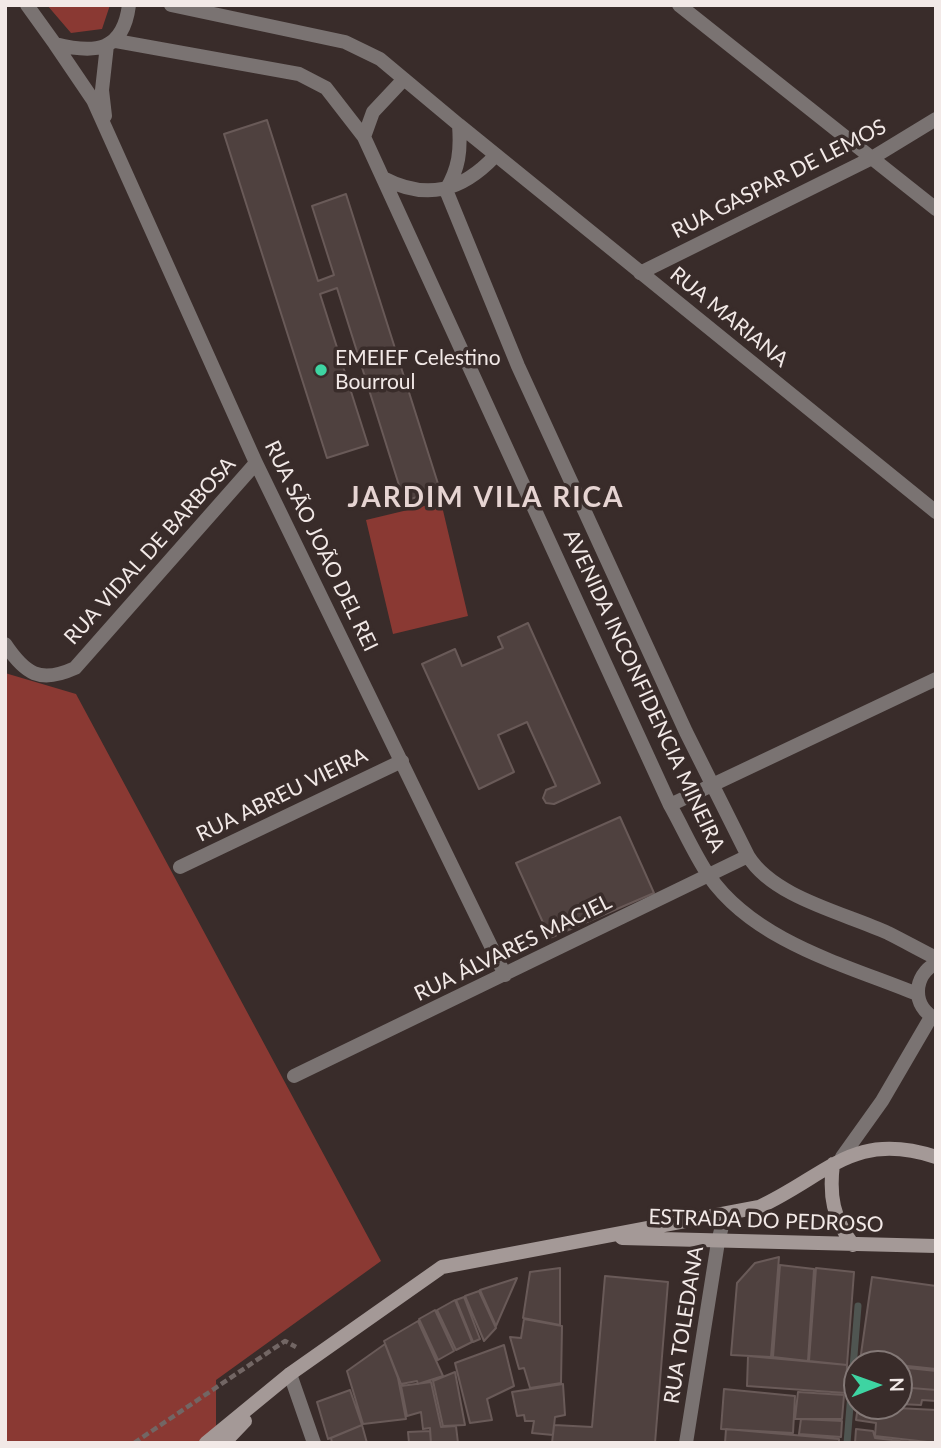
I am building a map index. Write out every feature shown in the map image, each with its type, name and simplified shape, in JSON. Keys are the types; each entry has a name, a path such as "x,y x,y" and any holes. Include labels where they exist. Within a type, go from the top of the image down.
{"main road":[{"name":"ESTRADA DO PEDROSO","path":"206,1443 290,1374 394,1298 442,1268 594,1236 760,1207 796,1189 838,1160 886,1148 908,1149 936,1157"},
{"path":"838,1160 830,1190 834,1213 853,1245"},
{"name":"ESTRADA DO PEDROSO","path":"594,1236 718,1242 936,1246"},
{"name":"ESTRADA DO PEDROSO","path":"224,1443 290,1374"}],"street":[{"name":"RUA SÃO JOÃO DEL REI","path":"27,5 88,92 256,463 505,975"},
{"name":"RUA SÃO JOÃO DEL REI","path":"107,131 102,90 111,43 127,24 129,5"},
{"path":"171,5 345,42 380,59 459,125 461,151 456,172 446,190"},
{"path":"679,5 936,209"},
{"name":"AVENIDA INCONFIDENCIA MINEIRA","path":"55,44 75,49 111,43 299,74 326,88 364,137 670,805 709,876 733,904 789,943 917,994"},
{"path":"364,137 373,112 404,79"},
{"name":"RUA GASPAR DE LEMOS","path":"640,273 872,158 936,119"},
{"name":"RUA MARIANA","path":"459,125 936,512"},
{"path":"383,178 405,187 446,190 477,175 495,156"},
{"name":"AVENIDA INCONFIDENCIA MINEIRA","path":"446,190 518,366 712,785 756,869 794,894 886,932 936,960"},
{"name":"RUA VIDAL DE BARBOSA","path":"5,644 25,669 40,676 57,676 75,668 256,463"},
{"path":"670,805 936,679"},
{"name":"RUA ABREU VIEIRA","path":"180,867 402,761"},
{"name":"RUA ÁLVARES MACIEL","path":"295,1076 748,856"},
{"path":"838,1160 882,1101 933,1018 924,1011 917,994 921,977 936,960"},
{"name":"RUA TOLEDANA","path":"686,1443 718,1242 725,1214"},
{"path":"290,1374 314,1443"}],"path":[{"path":"134,1443 285,1341 315,1358"}],"shaded area":[{"path":"47,5 110,5 102,29 71,33"},
{"path":"441,502 468,616 393,634 366,520"},
{"path":"5,673 76,694 381,1261 216,1380 216,1443 5,1443"}],"building":[{"name":"EMEIEF Celestino Bourroul","path":"267,120 318,281 334,275 312,206 346,194 440,490 404,501 337,288 320,294 368,445 327,458 224,134"},
{"path":"528,623 600,783 554,804 546,803 543,798 546,790 556,786 527,722 498,735 514,772 479,789 422,664 455,649 462,666 503,648 498,637"},
{"path":"620,817 654,893 550,938 516,863"},
{"path":"779,1257 771,1357 731,1355 737,1283 755,1263"},
{"path":"780,1265 814,1269 808,1361 773,1357"},
{"path":"560,1268 560,1325 523,1318 530,1272"},
{"path":"816,1268 854,1272 848,1350 843,1350 843,1365 809,1361"},
{"path":"605,1276 668,1282 655,1443 552,1443 554,1425 592,1427"},
{"path":"872,1277 936,1286 936,1369 913,1367 913,1350 862,1350"},
{"path":"517,1278 496,1326 480,1290"},
{"path":"479,1291 496,1328 484,1341 465,1296"},
{"path":"464,1297 480,1339 473,1342 456,1300"},
{"path":"455,1300 472,1342 456,1350 437,1310"},
{"path":"435,1310 454,1351 438,1360 419,1319"},
{"path":"524,1319 562,1326 561,1383 530,1388 524,1368 519,1369 510,1337 521,1338"},
{"path":"418,1321 443,1376 418,1384 417,1381 401,1384 384,1341"},
{"path":"385,1344 398,1378 406,1419 363,1424 347,1371"},
{"path":"504,1345 514,1386 487,1399 492,1420 470,1423 455,1363"},
{"path":"748,1356 843,1365 843,1393 747,1386"},
{"path":"913,1369 936,1371 936,1390 913,1388"},
{"path":"455,1372 465,1425 443,1426 433,1381"},
{"path":"431,1382 441,1427 456,1426 458,1443 431,1443 430,1428 423,1429 421,1412 407,1416 401,1386"},
{"path":"563,1384 565,1415 555,1417 553,1435 532,1433 534,1421 525,1421 524,1415 517,1416 512,1392"},
{"path":"913,1388 936,1390 936,1401 922,1400 921,1405 913,1405"},
{"path":"724,1389 795,1396 793,1433 721,1429"},
{"path":"350,1390 362,1425 328,1439 317,1402"},
{"path":"798,1392 843,1395 842,1419 795,1419"},
{"path":"913,1409 936,1410 936,1443 875,1436 876,1423 856,1420 913,1420"},
{"path":"801,1419 842,1421 841,1437 799,1434"},
{"path":"362,1425 367,1443 332,1443 331,1438"},
{"path":"726,1429 839,1439 839,1443 725,1443"},
{"path":"856,1429 873,1431 875,1438 916,1443 855,1443"},
{"path":"430,1431 431,1443 409,1443 408,1432"}],"waterway":[{"path":"847,1443 858,1306"}],"place":[{"name":"EMEIEF Celestino Bourroul","path":"321,370"}],"district":[{"name":"JARDIM VILA RICA","path":"486,498"}]}
